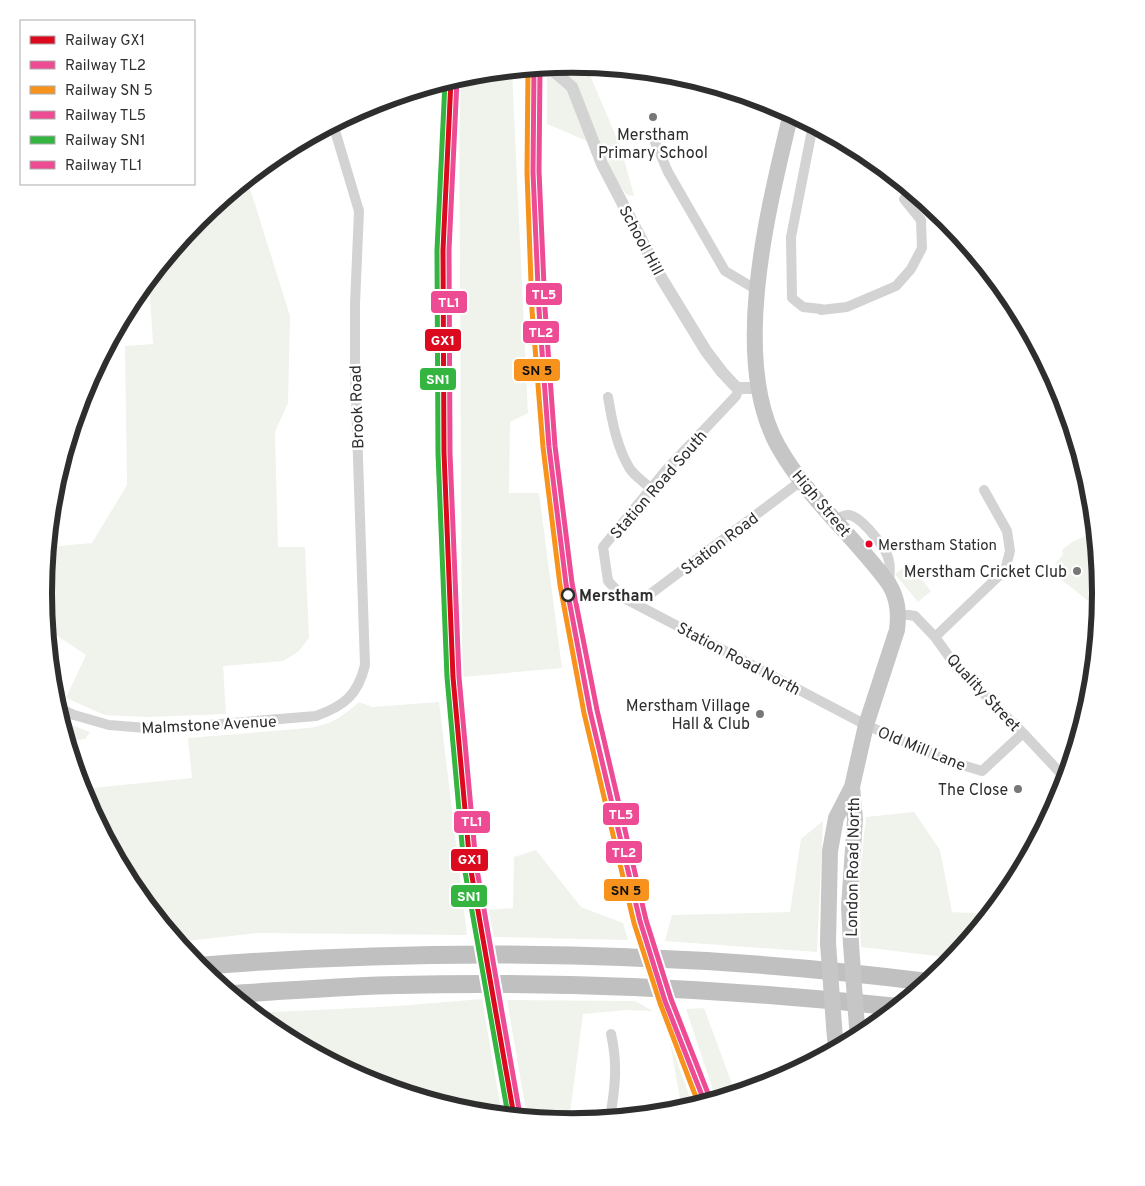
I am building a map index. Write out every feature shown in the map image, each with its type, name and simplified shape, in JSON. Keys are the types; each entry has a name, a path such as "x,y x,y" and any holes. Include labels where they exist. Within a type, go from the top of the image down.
{"highway":[{"path":"210,965 305,958 369,956 587,956 742,964 918,981"},
{"path":"241,993 397,985 574,985 747,993 889,1006"}],"main road":[{"name":"High Street","path":"789,121 768,217 757,290 755,356 759,388 765,416 778,447 801,481 889,584 897,602 899,615 897,630 866,725"},
{"name":"London Road North","path":"835,1041 828,943 830,851 836,818 852,787 866,725"},
{"name":"London Road North","path":"852,787 855,819 849,907 858,1027"}],"street":[{"name":"School Hill","path":"556,73 572,88 602,164 662,279 706,351 731,382 739,388"},
{"name":"Brook Road","path":"335,131 358,211 355,369 365,665 355,692"},
{"path":"812,132 791,237 792,298 803,308 821,310 847,307 896,286 911,269 922,248 921,220 904,199"},
{"path":"652,136 668,172 726,272 757,290"},
{"path":"739,388 759,388"},
{"name":"Station Road South","path":"613,588 607,578 603,547 650,488 736,396 739,388"},
{"path":"608,397 611,416 624,457 631,470 650,488"},
{"name":"Station Road","path":"637,604 801,481"},
{"path":"935,637 1005,570 1010,552 1008,531 984,490"},
{"name":"Station Road North","path":"613,588 624,598 866,725"},
{"name":"Quality Street","path":"899,615 915,616 935,637 955,665 1060,773"},
{"name":"Malmstone Avenue","path":"66,711 109,725 159,729 316,716 333,710 355,692"},
{"name":"Old Mill Lane","path":"866,725 949,761 982,771 1023,733"},
{"path":"611,1034 616,1063 611,1112"}],"shaded area":[{"path":"589,73 621,148 634,196 627,195 587,141 547,124 547,74"},
{"path":"512,76 528,413 510,422 509,493 539,493 562,668 462,677 459,86"},
{"path":"249,186 290,316 288,403 275,432 278,547 305,547 309,638 298,652 283,661 223,666 226,714 147,717 105,715 66,698 86,655 55,634 52,593 55,546 92,543 127,485 125,346 153,344 150,290 205,225"},
{"name":"Merstham Cricket Club","path":"1089,535 1092,603 1063,581 1052,569 1063,554 1062,550 1072,542"},
{"path":"909,564 931,591 918,602 895,574"},
{"path":"359,702 372,707 439,702 467,935 258,933 187,941 160,910 140,882 106,823 91,788 192,778 188,738 309,728 336,719"},
{"path":"69,724 90,732 85,739 74,740"},
{"path":"914,812 940,850 952,912 982,914 944,957 861,947 859,882 866,817"},
{"path":"823,821 817,952 665,941 672,915 790,912 801,839"},
{"path":"536,850 581,907 623,923 628,940 494,937 488,910 513,908 514,857"},
{"path":"482,999 501,1108 438,1095 374,1073 312,1043 265,1012 398,1006"},
{"path":"507,1000 635,1001 653,1011 627,1010 583,1014 570,1113 526,1111"},
{"path":"704,1008 733,1087 714,1093 686,1009"},
{"path":"670,1042 690,1099 680,1101"}],"rail line":[{"name":"TL2","path":"534,74 533,172 539,310 549,447 566,584 590,711 640,921 665,1001 702,1096"},
{"name":"TL5","path":"540,74 539,171 545,309 555,446 572,583 597,710 646,920 671,999 708,1095"},
{"name":"TL1","path":"457,86 449,250 450,453 459,677 476,864 519,1110"},
{"name":"GX1","path":"451,88 443,250 444,453 453,677 470,865 513,1110"},
{"name":"SN1","path":"445,89 437,250 438,453 447,677 464,866 507,1109"}],"transit line":[{"path":"528,75 527,172 532,310 543,447 560,585 584,713 634,923 660,1003 696,1098"}],"place":[{"name":"Merstham Primary School","path":"653,117"},
{"name":"Merstham Station","path":"869,544"},
{"name":"Merstham Cricket Club","path":"1077,571"},
{"name":"Merstham","path":"568,595"},
{"name":"Merstham Village Hall & Club","path":"760,714"},
{"name":"The Close","path":"1018,789"}]}
